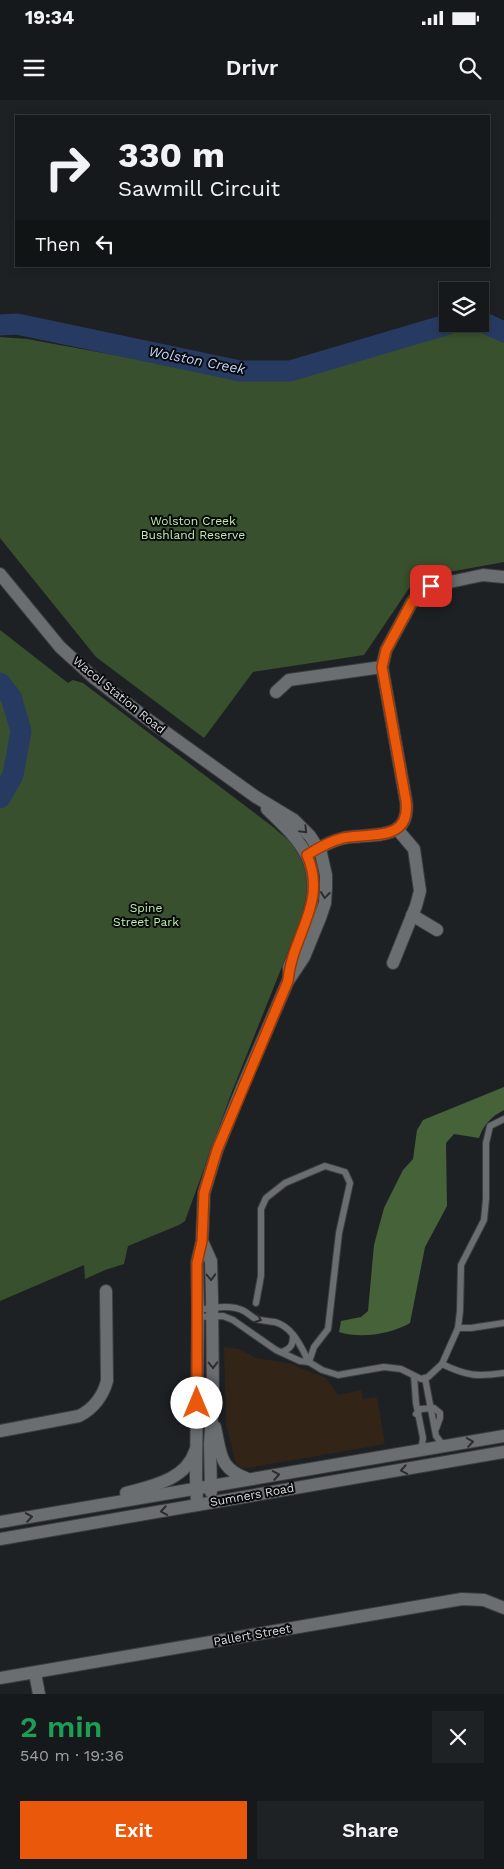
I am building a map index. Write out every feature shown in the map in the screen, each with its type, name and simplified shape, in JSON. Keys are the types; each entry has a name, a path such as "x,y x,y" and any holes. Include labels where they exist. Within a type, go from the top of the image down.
{"street":[{"name":"Wacol Station Road","path":"0,574 60,647 94,678 256,798 294,820 310,836 312,852 321,853 326,875 325,902 304,957 288,981 217,1150 204,1193 202,1241 197,1263 197,1505"},
{"path":"312,852 343,838 387,834 397,829 404,821 407,810 382,667 386,650 412,602 420,592 431,586 483,575 503,581"},
{"path":"276,692 289,680 382,667"},
{"path":"393,963 420,891 415,856 409,842 397,829"},
{"path":"412,916 437,930"},
{"name":"Wacol Station Road","path":"202,1241 211,1261 212,1415 210,1486 212,1502"},
{"path":"0,1431 79,1416 88,1411 104,1392 107,1381 106,1291"},
{"path":"212,1415 226,1467 238,1476 248,1479"},
{"name":"Sumners Road","path":"0,1522 417,1450 440,1441 504,1436"},
{"path":"58,1512 159,1484 190,1463 196,1446"},
{"name":"Sumners Road","path":"0,1539 504,1452"},
{"name":"Pallert Street","path":"0,1678 462,1599 484,1600 504,1608"},
{"path":"35,1673 39,1694"}],"lane":[{"path":"212,1312 233,1320 281,1352 338,1375 384,1368 401,1369 421,1379 425,1378 442,1364 458,1328 461,1265 484,1220 486,1143 490,1126 504,1118"},
{"path":"256,1303 261,1276 261,1209 266,1198 285,1183 325,1166 346,1172 350,1183 339,1233 328,1329 314,1347 309,1362"},
{"path":"198,1314 236,1308 244,1310 254,1318 275,1322 286,1327 292,1334 309,1362"},
{"path":"458,1328 504,1323"},
{"path":"281,1352 289,1350 293,1344 292,1334"},
{"path":"442,1364 462,1373 481,1376 504,1374"},
{"path":"414,1376 423,1438 422,1445 417,1450"},
{"path":"425,1378 440,1441"},
{"path":"418,1412 421,1409 431,1408"}],"shaded area":[{"path":"224,1347 239,1349 256,1358 288,1363 326,1378 338,1395 361,1390 363,1399 377,1397 385,1444 247,1468 240,1467 236,1463 226,1424"}],"green space":[{"name":"Wolston Creek Bushland Reserve","path":"452,332 484,332 504,339 504,562 416,578 364,655 253,672 204,738 96,657 0,538 0,337 27,339 245,379 296,377"},
{"name":"Spine Street Park","path":"0,630 68,683 73,680 83,683 273,827 295,846 306,869 308,889 304,910 231,1094 185,1221 128,1246 124,1264 85,1279 84,1265 0,1301"},
{"path":"504,1087 504,1110 488,1121 479,1138 454,1134 446,1143 447,1206 425,1247 410,1323 385,1333 357,1335 339,1332 341,1321 361,1317 368,1311 374,1245 384,1208 403,1170 413,1159 417,1130 423,1120"}],"waterway":[{"name":"Wolston Creek","path":"0,325 17,324 240,371 290,371 439,327"},
{"name":"Wolston Creek","path":"489,325 504,332"},
{"name":"Wolston Creek","path":"0,683 11,697 21,731 13,775 0,798"}],"route":[{"path":"197,1403 197,1263 202,1241 204,1193 208,1178 242,1088 288,981 289,967 308,920 314,894 314,883 313,872 307,855 343,838 387,834 397,829 404,821 407,810 406,801 382,667 386,650 412,602 420,592 431,586"}]}
